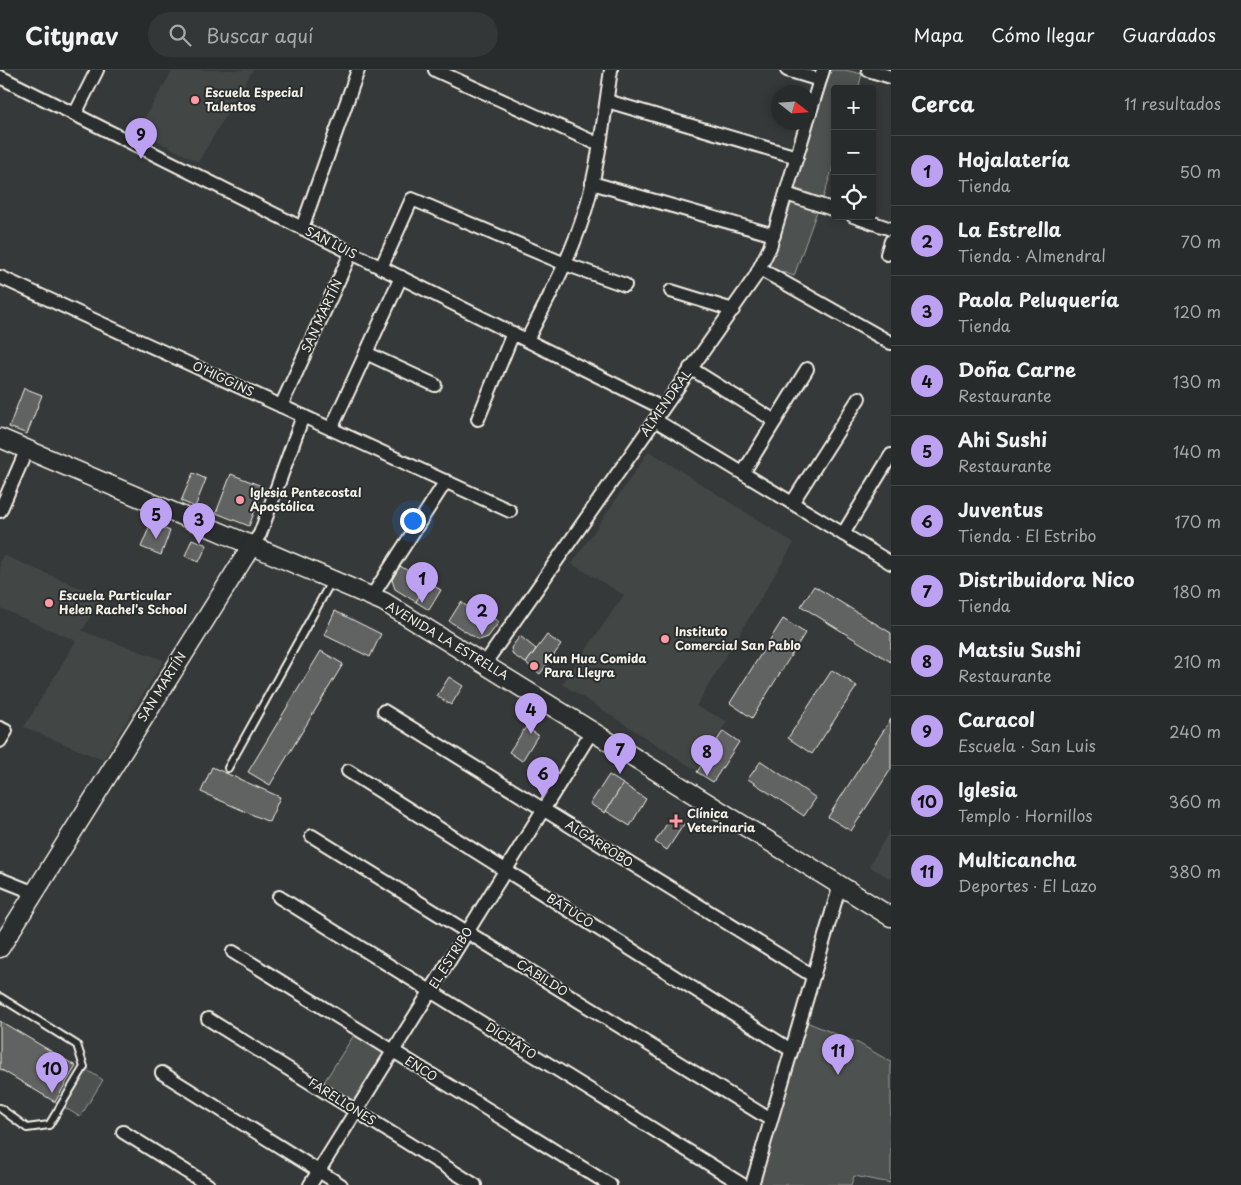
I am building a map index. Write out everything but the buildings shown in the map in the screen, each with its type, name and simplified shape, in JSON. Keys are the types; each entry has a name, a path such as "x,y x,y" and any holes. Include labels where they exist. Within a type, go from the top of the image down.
{"main road":[{"name":"AVENIDA LA ESTRELLA","path":"0,438 372,596 485,663 891,917"},
{"name":"SAN MARTÍN","path":"0,948 252,545"}],"street":[{"path":"74,114 97,70"},
{"path":"302,228 358,70"},
{"path":"434,70 600,145"},
{"path":"526,340 565,264 577,234 592,183 600,145 611,70"},
{"path":"787,70 822,75"},
{"path":"868,70 891,77"},
{"name":"ALMENDRAL","path":"816,95 822,75"},
{"name":"SAN LUIS","path":"0,77 662,408"},
{"path":"606,101 797,158"},
{"name":"ALMENDRAL","path":"485,663 760,269 774,236 805,130"},
{"path":"592,183 774,236"},
{"path":"786,194 831,209"},
{"path":"381,268 412,199 565,264 624,285"},
{"path":"865,220 891,229"},
{"path":"887,254 891,241"},
{"name":"SAN MARTÍN","path":"281,406 351,253"},
{"path":"760,269 891,343"},
{"name":"O'HIGGINS","path":"0,277 510,511"},
{"path":"331,429 400,277"},
{"path":"671,291 733,310"},
{"path":"478,419 512,333"},
{"path":"366,353 435,384"},
{"path":"690,368 775,421"},
{"path":"743,473 807,369"},
{"path":"792,503 859,398"},
{"name":"SAN MARTÍN","path":"252,545 260,534 303,416"},
{"path":"654,420 891,562"},
{"path":"0,511 28,449"},
{"path":"843,534 891,455"},
{"path":"372,596 446,481"},
{"name":"ALGARROBO","path":"384,711 813,976"},
{"path":"0,728 6,731 0,741"},
{"name":"EL ESTRIBO","path":"310,1185 592,731"},
{"name":"BATUCO","path":"348,771 791,1050"},
{"name":"CABILDO","path":"312,836 771,1120"},
{"path":"0,879 35,893"},
{"path":"752,1185 840,885"},
{"name":"DICHATO","path":"279,897 743,1185"},
{"name":"ENCO","path":"233,952 610,1185"},
{"name":"FARELLONES","path":"208,1019 475,1185"},
{"path":"162,1072 341,1185"},
{"path":"123,1132 208,1185"}],"lane":[{"path":"228,768 333,579"},
{"path":"0,997 77,1045 84,1067 49,1125 27,1128 0,1108"}],"shaded area":[{"name":"Escuela Especial Talentos","path":"173,70 253,70 198,162 137,130"},
{"path":"831,70 845,70 862,74 859,85 831,85 831,173 823,198 794,188 812,130 816,130 816,118"},
{"path":"792,202 817,211 794,276 769,267"},
{"name":"Instituto Comercial San Pablo","path":"649,451 794,543 696,706 727,721 696,770 562,684 624,595 572,564"},
{"path":"3,555 102,597 82,631 164,660 103,760 24,727 76,641 0,608 0,562"},
{"path":"891,828 891,879 869,866"},
{"path":"804,1021 858,1043 891,1062 891,1183 854,1176 851,1185 759,1185"},
{"path":"354,1035 383,1053 353,1101 324,1082"},
{"path":"87,1070 103,1080 80,1117 64,1107"}],"place":[{"name":"Escuela Especial Talentos","path":"195,100"},
{"name":"Caracol","path":"141,159"},
{"name":"Iglesia Pentecostal Apostólica","path":"240,500"},
{"name":"Ahi Sushi","path":"156,539"},
{"name":"Paola Peluquería","path":"199,544"},
{"name":"Escuela Particular Helen Rachel's School","path":"49,603"},
{"name":"Hojalatería","path":"422,603"},
{"name":"La Estrella","path":"482,635"},
{"name":"Instituto Comercial San Pablo","path":"665,639"},
{"name":"Kun Hua Comida Para Lleyra","path":"534,666"},
{"name":"Doña Carne","path":"531,734"},
{"name":"Distribuidora Nico","path":"620,774"},
{"name":"Matsiu Sushi","path":"707,776"},
{"name":"Juventus","path":"543,798"},
{"name":"Clínica Veterinaria","path":"676,821"},
{"name":"Multicancha","path":"838,1075"},
{"name":"Iglesia","path":"52,1093"}]}
